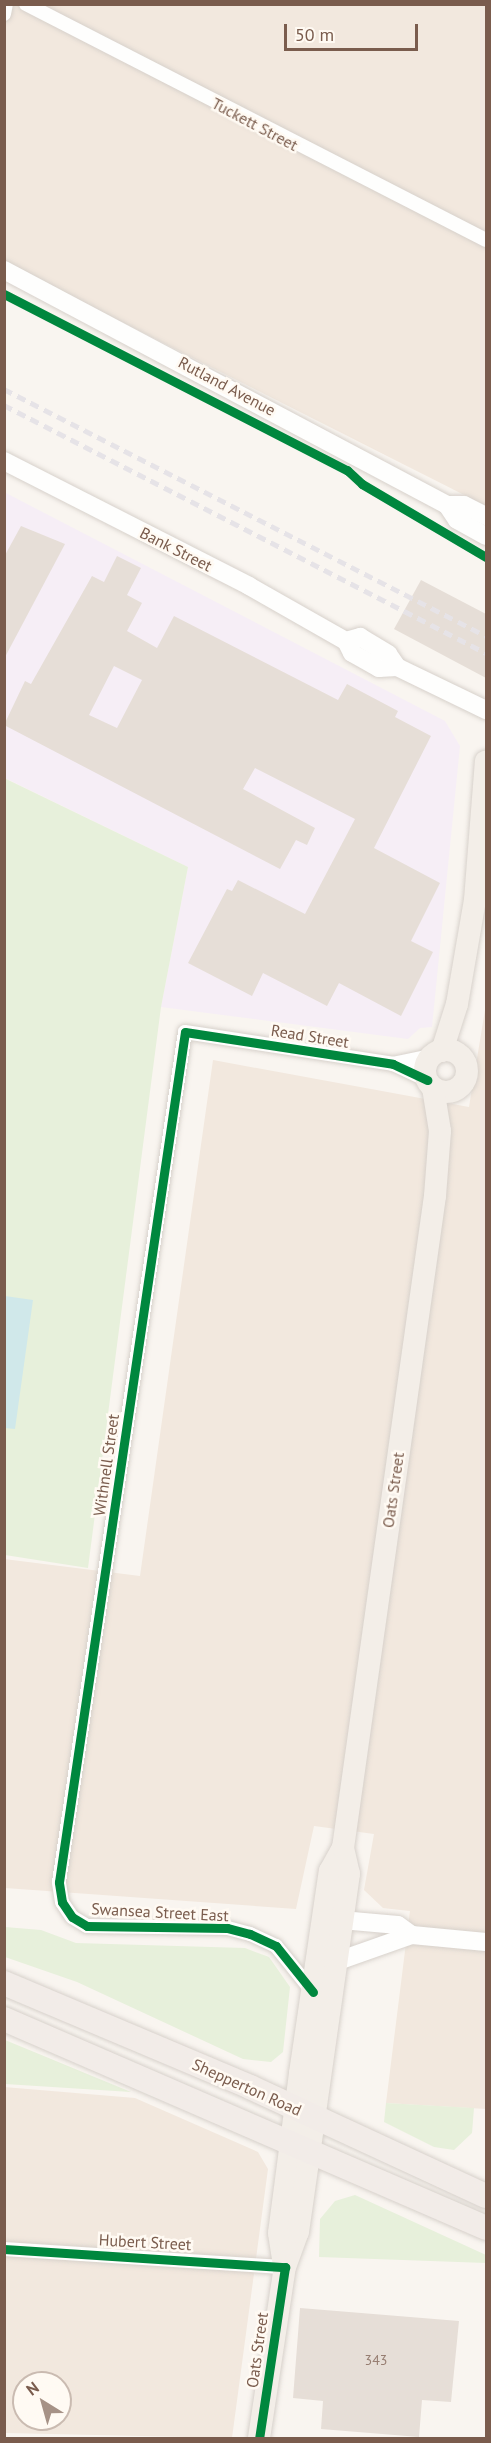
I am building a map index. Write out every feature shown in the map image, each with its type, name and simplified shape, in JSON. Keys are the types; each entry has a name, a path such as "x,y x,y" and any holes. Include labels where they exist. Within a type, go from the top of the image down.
{"highway":[{"name":"Shepperton Road","path":"4,1983 304,2112 486,2196"},
{"name":"Shepperton Road","path":"4,2019 300,2145 486,2228"}],"main road":[{"path":"445,1055 466,1077 458,1089 445,1092 430,1084 425,1067 445,1055 458,1004 475,900 486,761"},
{"name":"Oats Street","path":"430,1084 440,1131"},
{"name":"Oats Street","path":"304,2112 338,1961 332,1920 330,1871 343,1848 440,1131 458,1089"},
{"name":"Oats Street","path":"259,2439 285,2267 298,2232 300,2145 313,1992 332,1920"}],"street":[{"path":"4,14 6,4"},
{"name":"Tuckett Street","path":"26,4 486,240"},
{"name":"Rutland Avenue","path":"4,270 447,505 464,505 486,516"},
{"name":"Bank Street","path":"4,461 346,641 360,638 388,654 397,667 486,710"},
{"name":"Rutland Avenue","path":"447,505 457,520 486,536"},
{"name":"Read Street","path":"185,1032 393,1064 445,1055"},
{"name":"Withnell Street","path":"62,1902 60,1871 185,1032"},
{"name":"Read Street","path":"393,1064 430,1084"},
{"name":"Swansea Street East","path":"62,1902 72,1917 87,1926 227,1928 276,1946 313,1992"},
{"path":"332,1920 398,1925 412,1935"},
{"path":"338,1961 412,1935 486,1942"},
{"name":"Hubert Street","path":"4,2249 285,2267"}],"shaded area":[{"path":"4,5 486,5 486,506 5,263"},
{"path":"4,492 445,721 460,746 432,1027 420,1028 408,1039 161,1007 188,867 5,778"},
{"path":"486,1004 486,2109 386,2103 410,1911 383,1908 364,1890 374,1834 314,1826 296,1909 5,1888 4,1559 140,1576 213,1060 469,1107"},
{"path":"4,2087 135,2098 258,2152 268,2169 232,2438 5,2433"}],"green space":[{"path":"4,778 188,867 161,1007 88,1568 5,1555"},
{"path":"5,1927 41,1930 76,1943 245,1948 269,1957 290,1987 283,2052 271,2062 243,2059 77,1982 5,1957"},
{"path":"5,2040 131,2092 5,2084"},
{"path":"386,2103 474,2108 472,2133 454,2150 434,2147 384,2122"},
{"path":"355,2195 486,2255 486,2263 319,2257 320,2219 335,2201"}],"water":[{"path":"5,1296 33,1300 15,1429 5,1428"}],"building":[{"path":"21,526 65,544 4,659 4,557"},
{"path":"117,556 141,568 127,595 142,603 127,631 157,648 174,616 338,700 347,684 398,711 395,717 431,736 374,848 440,883 411,941 433,952 401,1016 339,983 327,1006 263,973 252,996 188,963 227,889 232,891 238,880 305,914 355,819 255,768 243,789 315,828 307,845 296,840 280,869 4,725 25,681 31,684 92,576 104,582","holes":["114,666 142,680 117,728 89,715"]},
{"path":"421,580 486,614 486,678 394,629"},
{"path":"300,2308 459,2321 451,2402 422,2400 419,2437 321,2429 323,2401 293,2398"}],"railway":[{"path":"4,389 486,636"},
{"path":"4,405 486,653"}],"cycle path":[{"path":"4,294 347,470 362,484 486,557"},
{"path":"313,1992 276,1946 250,1934 227,1928 87,1926 72,1917 62,1902 59,1882 185,1032 393,1064 427,1080"},
{"path":"4,2249 285,2267 259,2438"}]}
